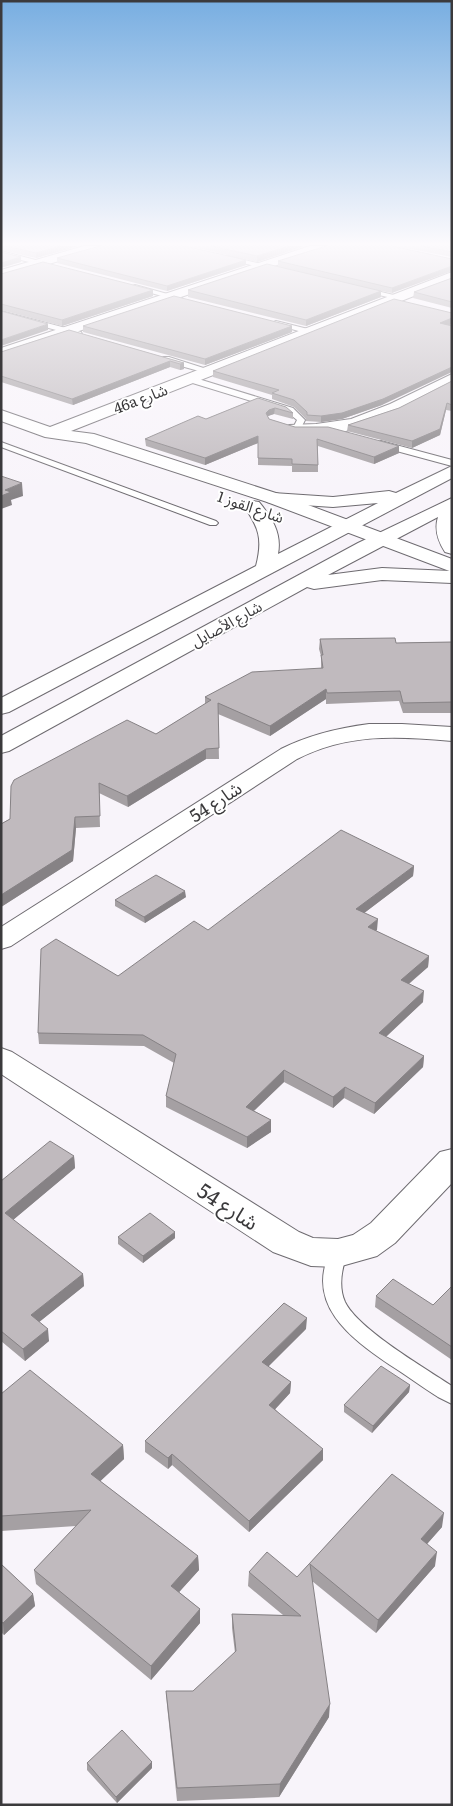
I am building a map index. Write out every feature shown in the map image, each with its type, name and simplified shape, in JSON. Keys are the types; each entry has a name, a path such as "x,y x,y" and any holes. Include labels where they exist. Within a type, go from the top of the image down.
{"street":[{"name":"46a شارع","path":"51,433 313,330"},
{"path":"1,353 68,331"},
{"path":"275,421 297,428 341,428 363,420 452,379"},
{"name":"شارع القوز 1","path":"1,415 51,433 88,438 273,498 338,530 365,547 452,577"},
{"name":"شارع القوز 1","path":"51,433 58,440 70,445 253,506 338,530 382,538 452,566"},
{"name":"شارع الأصايل","path":"1,707 452,471"},
{"path":"273,498 333,502 370,499 415,490"},
{"name":"شارع الأصايل","path":"1,746 365,547 452,503"},
{"path":"253,506 263,518 270,534 270,553 265,569"},
{"path":"452,509 447,516 444,526 446,538 452,548"},
{"path":"288,589 336,579 382,574 452,577"},
{"name":"شارع 54","path":"1,940 289,754 321,740 363,732 408,730 452,734"},
{"name":"شارع 54","path":"1,1059 286,1242 311,1252 338,1253 364,1246 383,1233 452,1161"}],"lane":[{"path":"303,330 309,332"},
{"path":"68,331 86,336"},
{"path":"162,358 209,371"},
{"path":"189,378 290,410 302,420 297,428"},
{"path":"327,429 346,434"},
{"path":"375,442 452,463"},
{"path":"1,444 213,523"},
{"path":"338,1253 331,1270 332,1288 338,1306 349,1323 365,1338 452,1396"}],"building":[{"path":"1,330 30,330 1,340"},
{"path":"70,330 184,363 180,364 170,361 72,399 1,376 1,352"},
{"path":"99,330 281,330 205,359"},
{"path":"315,330 452,330 452,367 383,399 342,413 321,416 307,415 307,412 294,400 272,393 279,390 213,371"},
{"path":"452,381 452,405 447,403 440,429 412,441 348,425 399,408"},
{"path":"258,398 286,407 293,413 275,408 266,413 269,419 295,427 328,427 399,446 374,457 317,439 318,465 292,464 292,459 258,458 258,436 205,458 145,439 198,416 206,419"},
{"path":"1,476 22,483 5,490 11,492 1,496"},
{"path":"395,638 396,643 452,642 452,702 403,703 400,691 327,693 326,689 270,726 218,703 219,748 206,749 127,796 99,783 100,816 75,817 72,850 1,895 1,824 10,819 11,786 14,780 127,720 156,734 211,700 205,697 252,672 323,668 320,639"},
{"path":"341,830 414,866 356,909 378,919 368,927 429,956 401,980 424,991 379,1033 424,1056 375,1103 345,1087 333,1097 284,1070 246,1107 271,1120 247,1137 166,1096 176,1054 143,1035 38,1033 41,949 56,939 118,976 194,921 208,930"},
{"path":"156,875 185,891 144,917 115,900"},
{"path":"50,1141 74,1156 5,1213 83,1274 31,1315 48,1329 23,1349 1,1331 1,1181"},
{"path":"150,1213 175,1232 143,1256 118,1237"},
{"path":"393,1279 433,1305 452,1286 452,1347 376,1296"},
{"path":"284,1303 307,1318 262,1362 291,1382 269,1405 323,1449 249,1521 172,1454 168,1458 145,1441"},
{"path":"381,1366 410,1385 373,1426 344,1405"},
{"path":"30,1370 123,1445 91,1474 198,1556 171,1586 200,1609 151,1666 34,1570 91,1510 1,1516 1,1394"},
{"path":"392,1474 444,1513 421,1539 437,1552 378,1620 310,1564 330,1704 280,1784 177,1788 166,1691 193,1691 236,1651 232,1614 301,1616 249,1572 267,1552 297,1577"},
{"path":"1,1564 33,1594 3,1623 1,1622"},
{"path":"122,1730 152,1762 116,1797 87,1763"}]}
